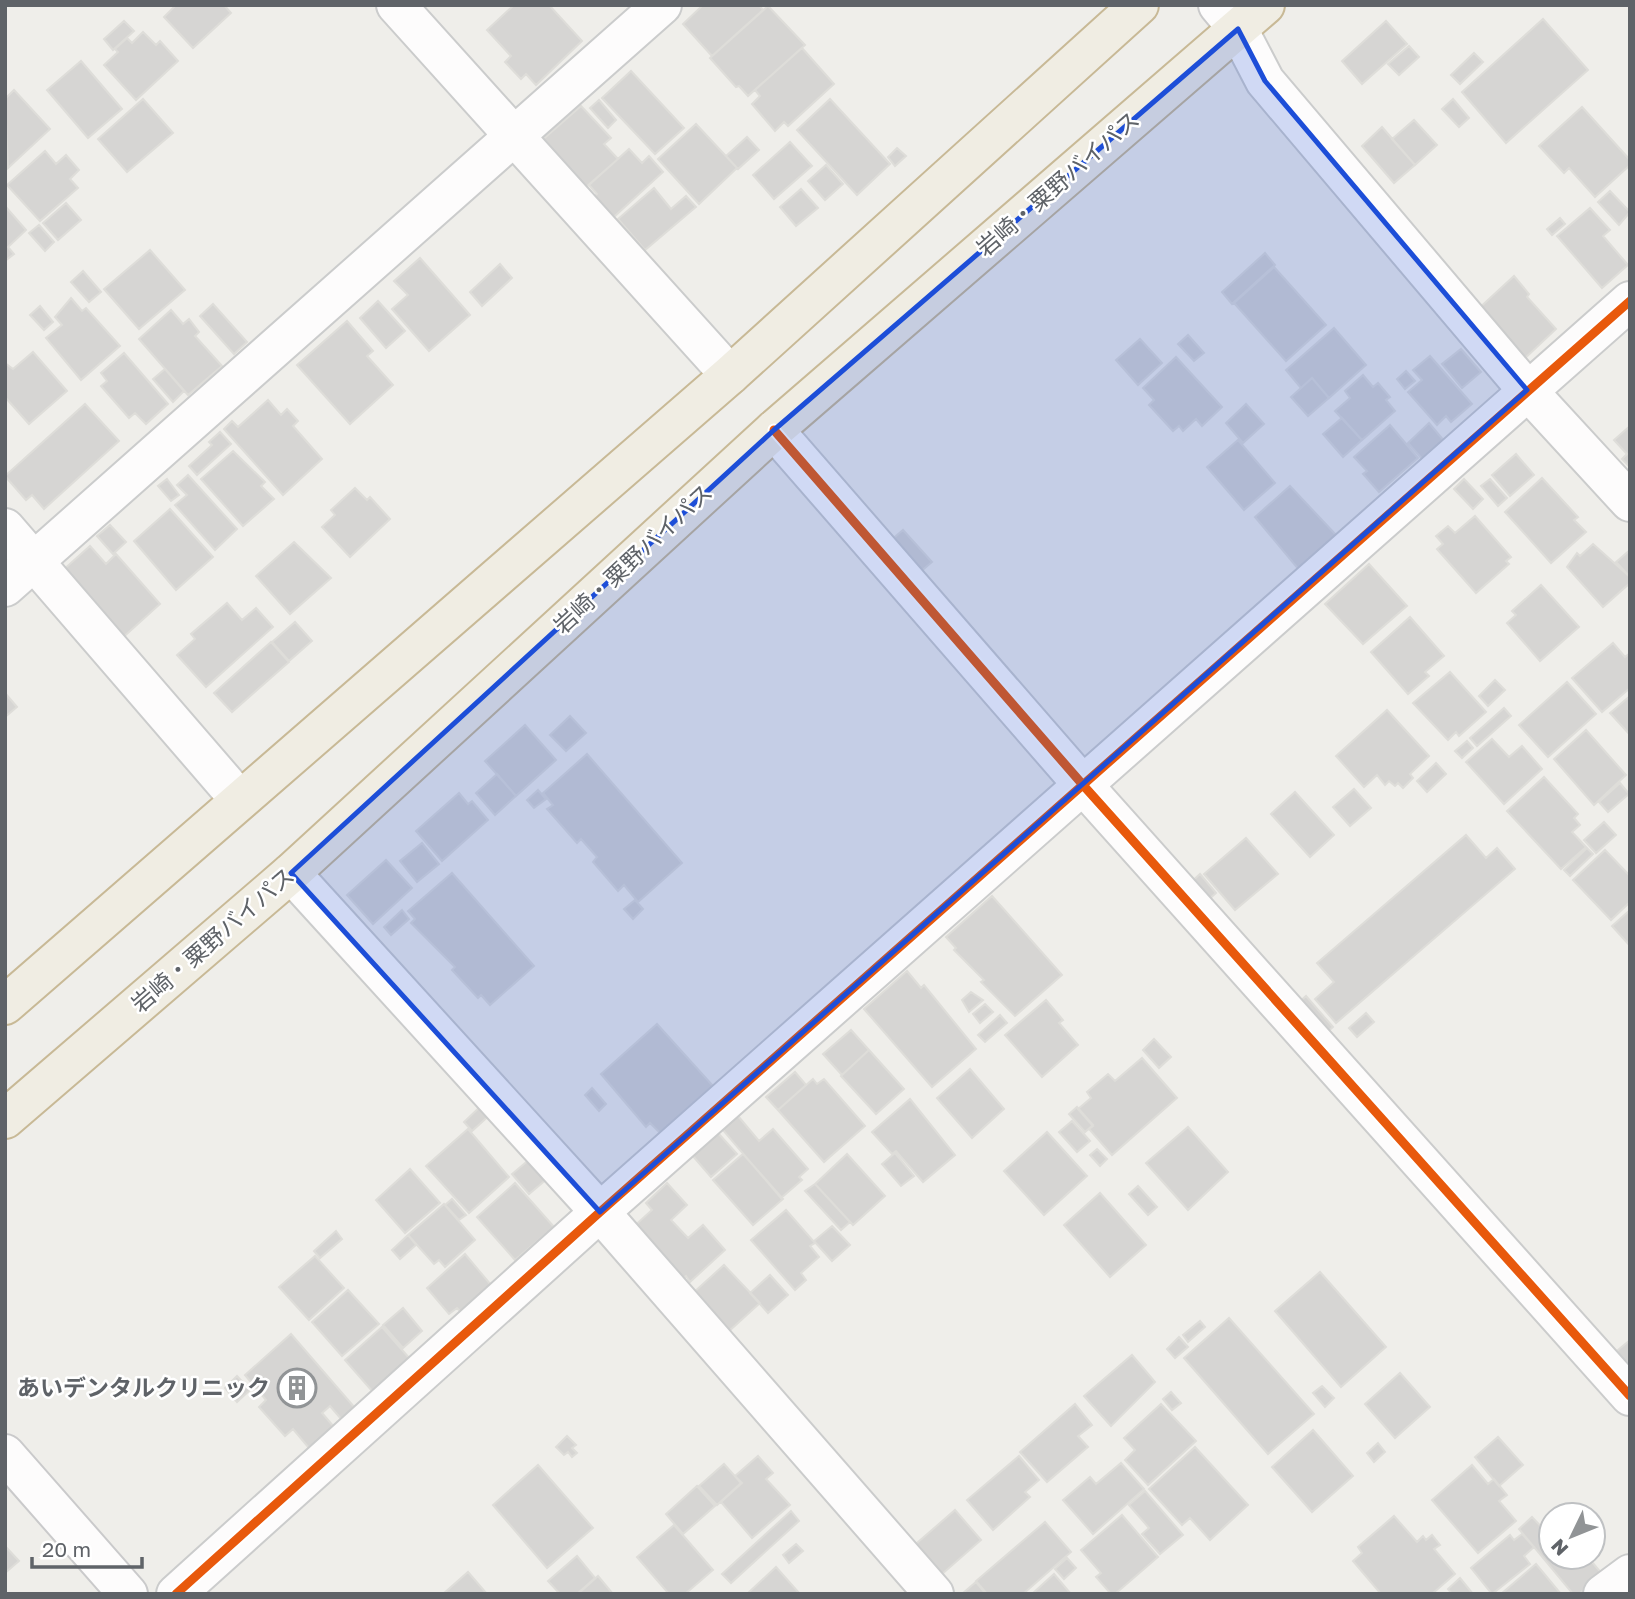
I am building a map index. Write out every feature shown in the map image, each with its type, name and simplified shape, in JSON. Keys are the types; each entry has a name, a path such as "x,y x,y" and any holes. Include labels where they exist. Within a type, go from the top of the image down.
{"highway":[{"path":"5,1005 730,375 1139,5"},
{"name":"岩崎・粟野バイパス","path":"5,1119 291,873 774,430 1240,13"}],"street":[{"path":"396,5 730,375"},
{"path":"5,587 662,5"},
{"path":"1240,13 1265,81 1527,390 1630,502"},
{"path":"176,1594 600,1212 1630,301"},
{"path":"774,430 1083,785 1630,1396"},
{"path":"5,528 240,800"},
{"path":"291,873 600,1212 934,1594"},
{"path":"5,1454 128,1594"},
{"path":"1603,1594 1630,1574"}],"highlighted area":[{"path":"1238,29 1265,81 1527,390 600,1212 291,873 774,430"}],"building":[{"path":"176,5 224,5 231,13 193,48 164,17"},
{"path":"514,5 549,5 582,41 536,85 526,74 521,79 505,62 511,56 487,30"},
{"path":"703,5 759,5 763,10 712,56 683,24"},
{"path":"768,6 805,45 748,96 739,86 736,87 710,58"},
{"path":"1543,19 1588,70 1506,143 1462,92"},
{"path":"124,21 134,31 113,50 104,39"},
{"path":"1386,21 1407,44 1362,84 1342,61"},
{"path":"143,32 156,45 160,41 178,61 136,100 104,65 118,52 115,49 127,38 132,43"},
{"path":"1409,46 1419,57 1399,75 1388,64"},
{"path":"802,48 834,84 788,126 784,122 775,131 752,104 760,96 755,90"},
{"path":"1474,53 1483,62 1460,84 1451,75"},
{"path":"81,61 122,109 88,138 47,90"},
{"path":"631,71 684,128 655,154 602,98"},
{"path":"14,90 50,129 8,168 5,99"},
{"path":"143,99 173,133 127,172 98,139"},
{"path":"830,99 890,164 857,195 797,130"},
{"path":"1453,99 1469,118 1459,127 1442,109"},
{"path":"599,100 616,120 608,128 590,108"},
{"path":"581,106 611,138 604,144 618,159 577,195 540,142"},
{"path":"1582,107 1630,160 1630,165 1595,197 1569,168 1564,173 1539,146"},
{"path":"1414,120 1437,145 1415,165 1392,139"},
{"path":"696,124 737,168 699,204 658,159"},
{"path":"1382,127 1415,165 1394,183 1362,146"},
{"path":"747,137 759,150 738,169 726,156"},
{"path":"790,142 812,166 774,199 753,175"},
{"path":"897,148 906,156 895,166 888,157"},
{"path":"629,149 642,163 649,156 663,172 604,226 585,205 597,194 589,185"},
{"path":"45,151 56,164 66,155 79,170 70,179 78,188 40,221 7,185"},
{"path":"826,165 843,184 825,200 808,181"},
{"path":"654,188 671,209 686,196 696,207 645,250 618,219"},
{"path":"801,189 818,208 796,226 780,207"},
{"path":"1610,191 1630,212 1619,225 1598,202"},
{"path":"66,203 81,220 58,240 43,223"},
{"path":"5,206 26,230 8,247 14,254 5,261"},
{"path":"1590,208 1610,230 1603,236 1628,265 1602,288 1557,236"},
{"path":"1560,218 1565,224 1552,235 1547,229"},
{"path":"39,225 54,242 45,251 29,233"},
{"path":"150,250 185,290 139,329 104,289"},
{"path":"1265,253 1275,265 1232,304 1222,292"},
{"path":"420,258 470,315 429,351 392,309 408,295 394,281"},
{"path":"500,264 512,278 482,306 470,292"},
{"path":"1274,267 1326,325 1286,361 1234,303"},
{"path":"83,271 101,292 89,302 71,282"},
{"path":"1514,276 1529,294 1527,297 1556,329 1523,360 1477,310"},
{"path":"71,298 82,311 86,308 120,346 81,380 46,338 62,325 55,317"},
{"path":"378,301 405,331 386,348 360,318"},
{"path":"213,304 247,342 234,354 200,316"},
{"path":"40,306 53,322 44,330 30,315"},
{"path":"171,310 183,324 189,319 199,332 195,336 222,366 188,395 139,339"},
{"path":"347,321 373,351 367,356 393,385 350,424 297,365"},
{"path":"1334,328 1366,365 1329,398 1312,378 1301,388 1286,370"},
{"path":"1188,335 1204,353 1194,361 1178,344"},
{"path":"1140,339 1162,363 1138,385 1116,360"},
{"path":"1461,349 1481,372 1462,388 1442,364"},
{"path":"33,352 67,391 29,424 5,397 5,363 13,369"},
{"path":"124,353 168,404 146,424 135,413 129,418 101,386 107,381 101,373"},
{"path":"1430,356 1472,404 1451,422 1446,416 1437,425 1408,392 1422,380 1413,370"},
{"path":"1176,357 1222,407 1202,426 1196,419 1183,431 1179,426 1173,431 1149,405 1154,400 1143,388"},
{"path":"165,369 184,391 173,402 153,379"},
{"path":"1406,371 1415,381 1405,389 1397,379"},
{"path":"1363,375 1373,387 1378,383 1390,397 1386,400 1395,411 1362,440 1335,411 1350,398 1345,391"},
{"path":"1312,378 1329,398 1308,416 1291,397"},
{"path":"268,400 281,415 287,409 298,421 293,426 322,459 283,495 224,429 232,421 238,427"},
{"path":"85,404 119,441 44,509 32,495 26,500 5,476"},
{"path":"1246,404 1264,424 1243,443 1226,423"},
{"path":"1342,418 1362,440 1343,457 1323,434"},
{"path":"1429,423 1445,442 1424,461 1408,443"},
{"path":"1390,425 1418,458 1379,492 1363,474 1367,471 1354,457"},
{"path":"1630,426 1630,467 1622,459 1627,454 1614,440"},
{"path":"220,432 231,444 197,475 189,466 212,445 209,442"},
{"path":"1238,440 1275,483 1244,510 1207,467"},
{"path":"233,451 265,482 261,486 274,499 243,526 201,479"},
{"path":"1516,454 1534,475 1510,496 1492,475"},
{"path":"188,475 237,529 215,550 175,505 187,495 177,485"},
{"path":"1542,478 1578,517 1574,520 1586,532 1551,563 1505,512"},
{"path":"167,479 179,495 171,501 158,486"},
{"path":"1464,479 1483,499 1473,509 1454,489"},
{"path":"1490,479 1507,498 1498,506 1481,486"},
{"path":"1290,486 1338,537 1300,571 1255,517"},
{"path":"355,488 367,500 370,497 390,519 350,557 322,527 335,515 331,510"},
{"path":"170,509 213,557 176,590 134,541"},
{"path":"1475,516 1511,557 1506,561 1509,564 1476,593 1437,549 1443,544 1436,536 1448,526 1455,533"},
{"path":"110,525 126,542 113,554 97,536"},
{"path":"903,530 932,562 912,579 883,547"},
{"path":"294,542 331,578 290,614 256,576"},
{"path":"1593,544 1630,577 1630,583 1603,607 1567,567 1577,553 1580,556"},
{"path":"90,546 106,564 116,554 160,604 119,641 63,570"},
{"path":"1630,550 1630,577 1616,562"},
{"path":"1369,564 1407,606 1363,644 1325,604"},
{"path":"1541,585 1579,627 1540,661 1507,623 1516,615 1512,611"},
{"path":"227,603 242,620 256,608 273,627 206,687 177,655 195,639 191,634"},
{"path":"1410,617 1444,656 1425,672 1429,676 1408,694 1371,652"},
{"path":"295,622 312,641 289,661 272,642"},
{"path":"271,642 289,662 232,712 214,693"},
{"path":"1613,643 1625,657 1630,653 1630,688 1602,712 1572,678"},
{"path":"1450,672 1486,712 1459,736 1456,732 1448,740 1413,703"},
{"path":"1495,680 1505,690 1488,706 1479,696"},
{"path":"1567,682 1596,714 1548,757 1519,725"},
{"path":"5,693 17,707 5,717"},
{"path":"1630,696 1630,735 1610,713"},
{"path":"1504,708 1511,716 1477,746 1470,738"},
{"path":"1387,710 1429,756 1410,774 1413,778 1403,788 1398,783 1395,786 1389,781 1385,785 1377,775 1364,787 1336,756"},
{"path":"570,716 586,733 566,751 550,735"},
{"path":"525,725 556,760 516,796 485,761"},
{"path":"1586,730 1626,775 1594,805 1554,759"},
{"path":"1492,739 1509,757 1522,746 1542,769 1504,804 1466,762"},
{"path":"1467,741 1473,748 1462,758 1455,751"},
{"path":"587,754 682,863 638,902 624,885 618,891 593,862 597,857 581,839 577,843 547,809 553,805 543,793"},
{"path":"1436,763 1446,774 1427,792 1417,781"},
{"path":"497,774 516,796 495,815 476,793"},
{"path":"1544,777 1578,814 1574,818 1580,825 1572,832 1586,847 1561,869 1507,811"},
{"path":"1620,783 1629,794 1608,812 1599,802"},
{"path":"1354,789 1371,808 1350,826 1333,807"},
{"path":"538,790 546,799 534,808 527,800"},
{"path":"1295,792 1334,835 1310,857 1271,814"},
{"path":"459,793 468,804 472,801 488,820 442,861 416,831"},
{"path":"1604,822 1616,835 1596,853 1584,840"},
{"path":"1466,835 1486,858 1497,848 1515,869 1336,1023 1315,999 1334,982 1317,963"},
{"path":"1246,838 1278,874 1235,910 1204,874"},
{"path":"422,843 439,864 417,882 400,861"},
{"path":"1587,848 1593,854 1570,876 1564,870"},
{"path":"1605,850 1630,876 1630,902 1611,920 1573,880"},
{"path":"386,860 412,888 373,924 347,895"},
{"path":"452,873 534,966 490,1005 481,995 478,998 452,970 455,967 411,923 415,919 408,911"},
{"path":"1200,874 1216,893 1205,903 1188,885"},
{"path":"992,896 1062,975 1015,1016 981,982 984,980 954,950 956,948 946,937"},
{"path":"635,900 643,909 633,919 624,909"},
{"path":"402,910 409,919 391,935 384,927"},
{"path":"1630,910 1630,946 1612,926"},
{"path":"907,971 921,988 924,985 976,1049 932,1087 864,1009"},
{"path":"971,992 983,1000 969,1012 962,1000"},
{"path":"1306,996 1333,1027 1325,1034 1298,1003"},
{"path":"1046,1000 1063,1020 1059,1023 1078,1045 1042,1077 1005,1035"},
{"path":"985,1004 993,1012 980,1023 973,1014"},
{"path":"1366,1013 1374,1022 1357,1037 1349,1028"},
{"path":"1000,1015 1007,1023 985,1042 978,1035"},
{"path":"657,1024 713,1086 660,1133 650,1123 646,1127 601,1074"},
{"path":"851,1030 869,1050 842,1075 823,1054"},
{"path":"1154,1039 1171,1057 1159,1068 1143,1050"},
{"path":"869,1050 904,1089 876,1114 841,1076"},
{"path":"1142,1058 1177,1098 1112,1155 1089,1129 1093,1126 1078,1109 1091,1098 1087,1092 1108,1074 1115,1081"},
{"path":"970,1069 1004,1109 972,1138 937,1098"},
{"path":"795,1072 806,1085 778,1110 766,1097"},
{"path":"813,1079 817,1084 824,1079 865,1126 824,1162 778,1110"},
{"path":"592,1088 606,1104 599,1111 585,1095"},
{"path":"910,1099 955,1155 923,1182 896,1151 892,1154 872,1132"},
{"path":"483,1104 491,1114 472,1131 464,1122"},
{"path":"1077,1107 1093,1125 1085,1132 1069,1114"},
{"path":"738,1116 759,1141 773,1129 808,1169 799,1177 802,1180 781,1198 722,1129"},
{"path":"1072,1121 1090,1141 1077,1152 1059,1132"},
{"path":"1188,1127 1228,1172 1188,1210 1146,1163"},
{"path":"468,1129 509,1177 469,1213 426,1166"},
{"path":"1047,1132 1087,1176 1044,1215 1004,1171"},
{"path":"718,1133 737,1154 711,1177 692,1155"},
{"path":"1097,1149 1107,1159 1100,1166 1090,1155"},
{"path":"895,1153 914,1176 901,1186 882,1164"},
{"path":"743,1154 783,1199 753,1225 713,1180"},
{"path":"847,1154 885,1196 853,1225 815,1184"},
{"path":"530,1159 547,1179 529,1194 512,1174"},
{"path":"410,1169 440,1203 405,1233 376,1200"},
{"path":"515,1183 554,1227 515,1260 477,1217"},
{"path":"667,1183 687,1205 671,1220 688,1238 703,1225 725,1250 690,1282 686,1276 679,1282 631,1229 652,1210 646,1203"},
{"path":"815,1184 850,1222 841,1230 805,1191"},
{"path":"1138,1186 1157,1207 1148,1215 1129,1194"},
{"path":"1100,1193 1146,1245 1110,1277 1064,1225"},
{"path":"452,1199 466,1215 459,1220 445,1205"},
{"path":"444,1204 475,1240 445,1267 439,1260 434,1264 408,1235"},
{"path":"786,1210 815,1243 810,1246 819,1257 801,1273 806,1280 795,1290 751,1240"},
{"path":"832,1226 850,1245 832,1261 814,1241"},
{"path":"336,1231 342,1239 320,1258 314,1251"},
{"path":"408,1235 416,1245 400,1259 392,1250"},
{"path":"465,1254 491,1285 461,1312 457,1308 449,1314 427,1288"},
{"path":"315,1256 344,1288 309,1320 279,1287"},
{"path":"724,1265 760,1303 728,1332 693,1293"},
{"path":"1320,1272 1386,1347 1341,1387 1275,1311"},
{"path":"770,1275 788,1295 768,1313 750,1293"},
{"path":"348,1290 379,1324 342,1356 312,1322"},
{"path":"403,1308 422,1331 403,1348 383,1325"},
{"path":"1229,1318 1314,1414 1268,1454 1184,1358"},
{"path":"1200,1321 1205,1327 1188,1342 1183,1335"},
{"path":"382,1327 410,1359 373,1392 345,1360"},
{"name":"あいデンタルクリニック","path":"291,1334 355,1408 342,1420 330,1406 322,1413 334,1427 309,1448 293,1429 285,1436 259,1407 266,1400 245,1375"},
{"path":"1179,1337 1188,1347 1175,1358 1167,1349"},
{"path":"1630,1340 1630,1373 1613,1354"},
{"path":"1132,1355 1155,1382 1111,1426 1084,1396"},
{"path":"1400,1373 1430,1407 1395,1438 1365,1404"},
{"path":"237,1376 250,1390 237,1402 225,1388"},
{"path":"1322,1386 1334,1398 1325,1407 1313,1393"},
{"path":"1171,1392 1181,1403 1172,1410 1163,1399"},
{"path":"1075,1404 1092,1425 1078,1436 1088,1447 1047,1482 1020,1452"},
{"path":"1161,1404 1196,1441 1148,1485 1125,1460 1135,1450 1124,1438"},
{"path":"1313,1430 1353,1476 1312,1512 1272,1467"},
{"path":"567,1436 576,1445 572,1448 577,1453 572,1457 568,1452 564,1455 556,1447"},
{"path":"1498,1437 1523,1465 1499,1486 1475,1457"},
{"path":"1378,1443 1385,1452 1374,1462 1367,1453"},
{"path":"1195,1447 1248,1505 1210,1540 1190,1518 1182,1525 1149,1489"},
{"path":"758,1456 773,1473 766,1479 790,1505 752,1538 721,1502 742,1483 735,1476"},
{"path":"1019,1456 1039,1480 1025,1492 1030,1497 993,1530 967,1500"},
{"path":"1121,1463 1144,1489 1093,1534 1063,1500 1090,1477 1096,1484"},
{"path":"724,1464 741,1483 717,1505 699,1486"},
{"path":"538,1465 593,1528 547,1568 493,1505"},
{"path":"1472,1465 1488,1484 1494,1479 1507,1495 1499,1501 1516,1521 1478,1553 1432,1500"},
{"path":"697,1486 715,1506 683,1534 666,1514"},
{"path":"1145,1491 1183,1535 1160,1554 1142,1534 1149,1528 1129,1505"},
{"path":"955,1510 981,1540 941,1575 910,1549"},
{"path":"791,1511 799,1521 731,1583 722,1574"},
{"path":"1122,1515 1158,1557 1115,1594 1111,1594 1096,1577 1101,1573 1081,1550"},
{"path":"1394,1516 1417,1542 1423,1536 1426,1540 1432,1535 1440,1545 1434,1549 1455,1574 1432,1594 1381,1594 1353,1561 1362,1553 1358,1547"},
{"path":"1532,1517 1537,1522 1537,1551 1519,1529"},
{"path":"1045,1522 1071,1552 1023,1594 987,1594 976,1581"},
{"path":"674,1525 713,1570 685,1594 669,1594 637,1557"},
{"path":"1522,1534 1534,1547 1524,1556 1530,1564 1492,1594 1471,1568 1510,1535 1514,1540"},
{"path":"796,1544 803,1551 789,1563 783,1555"},
{"path":"5,1546 19,1561 5,1573"},
{"path":"577,1556 595,1578 577,1594 560,1594 548,1581"},
{"path":"1067,1558 1076,1568 1064,1579 1055,1569"},
{"path":"1536,1564 1537,1571 1542,1571 1561,1594 1501,1594"},
{"path":"776,1567 800,1594 747,1594"},
{"path":"1554,1571 1600,1571 1602,1574 1579,1594 1573,1594"},
{"path":"468,1572 487,1594 443,1594"},
{"path":"1054,1574 1071,1594 1032,1594"},
{"path":"598,1576 613,1594 578,1594"},
{"path":"1460,1578 1473,1594 1452,1594 1448,1589"},
{"path":"976,1582 986,1594 963,1593"}],"cycle path":[{"path":"176,1594 600,1212 1630,301"},
{"path":"774,430 1083,785 1630,1396"}],"place":[{"name":"あいデンタルクリニック","path":"297,1388"}]}
